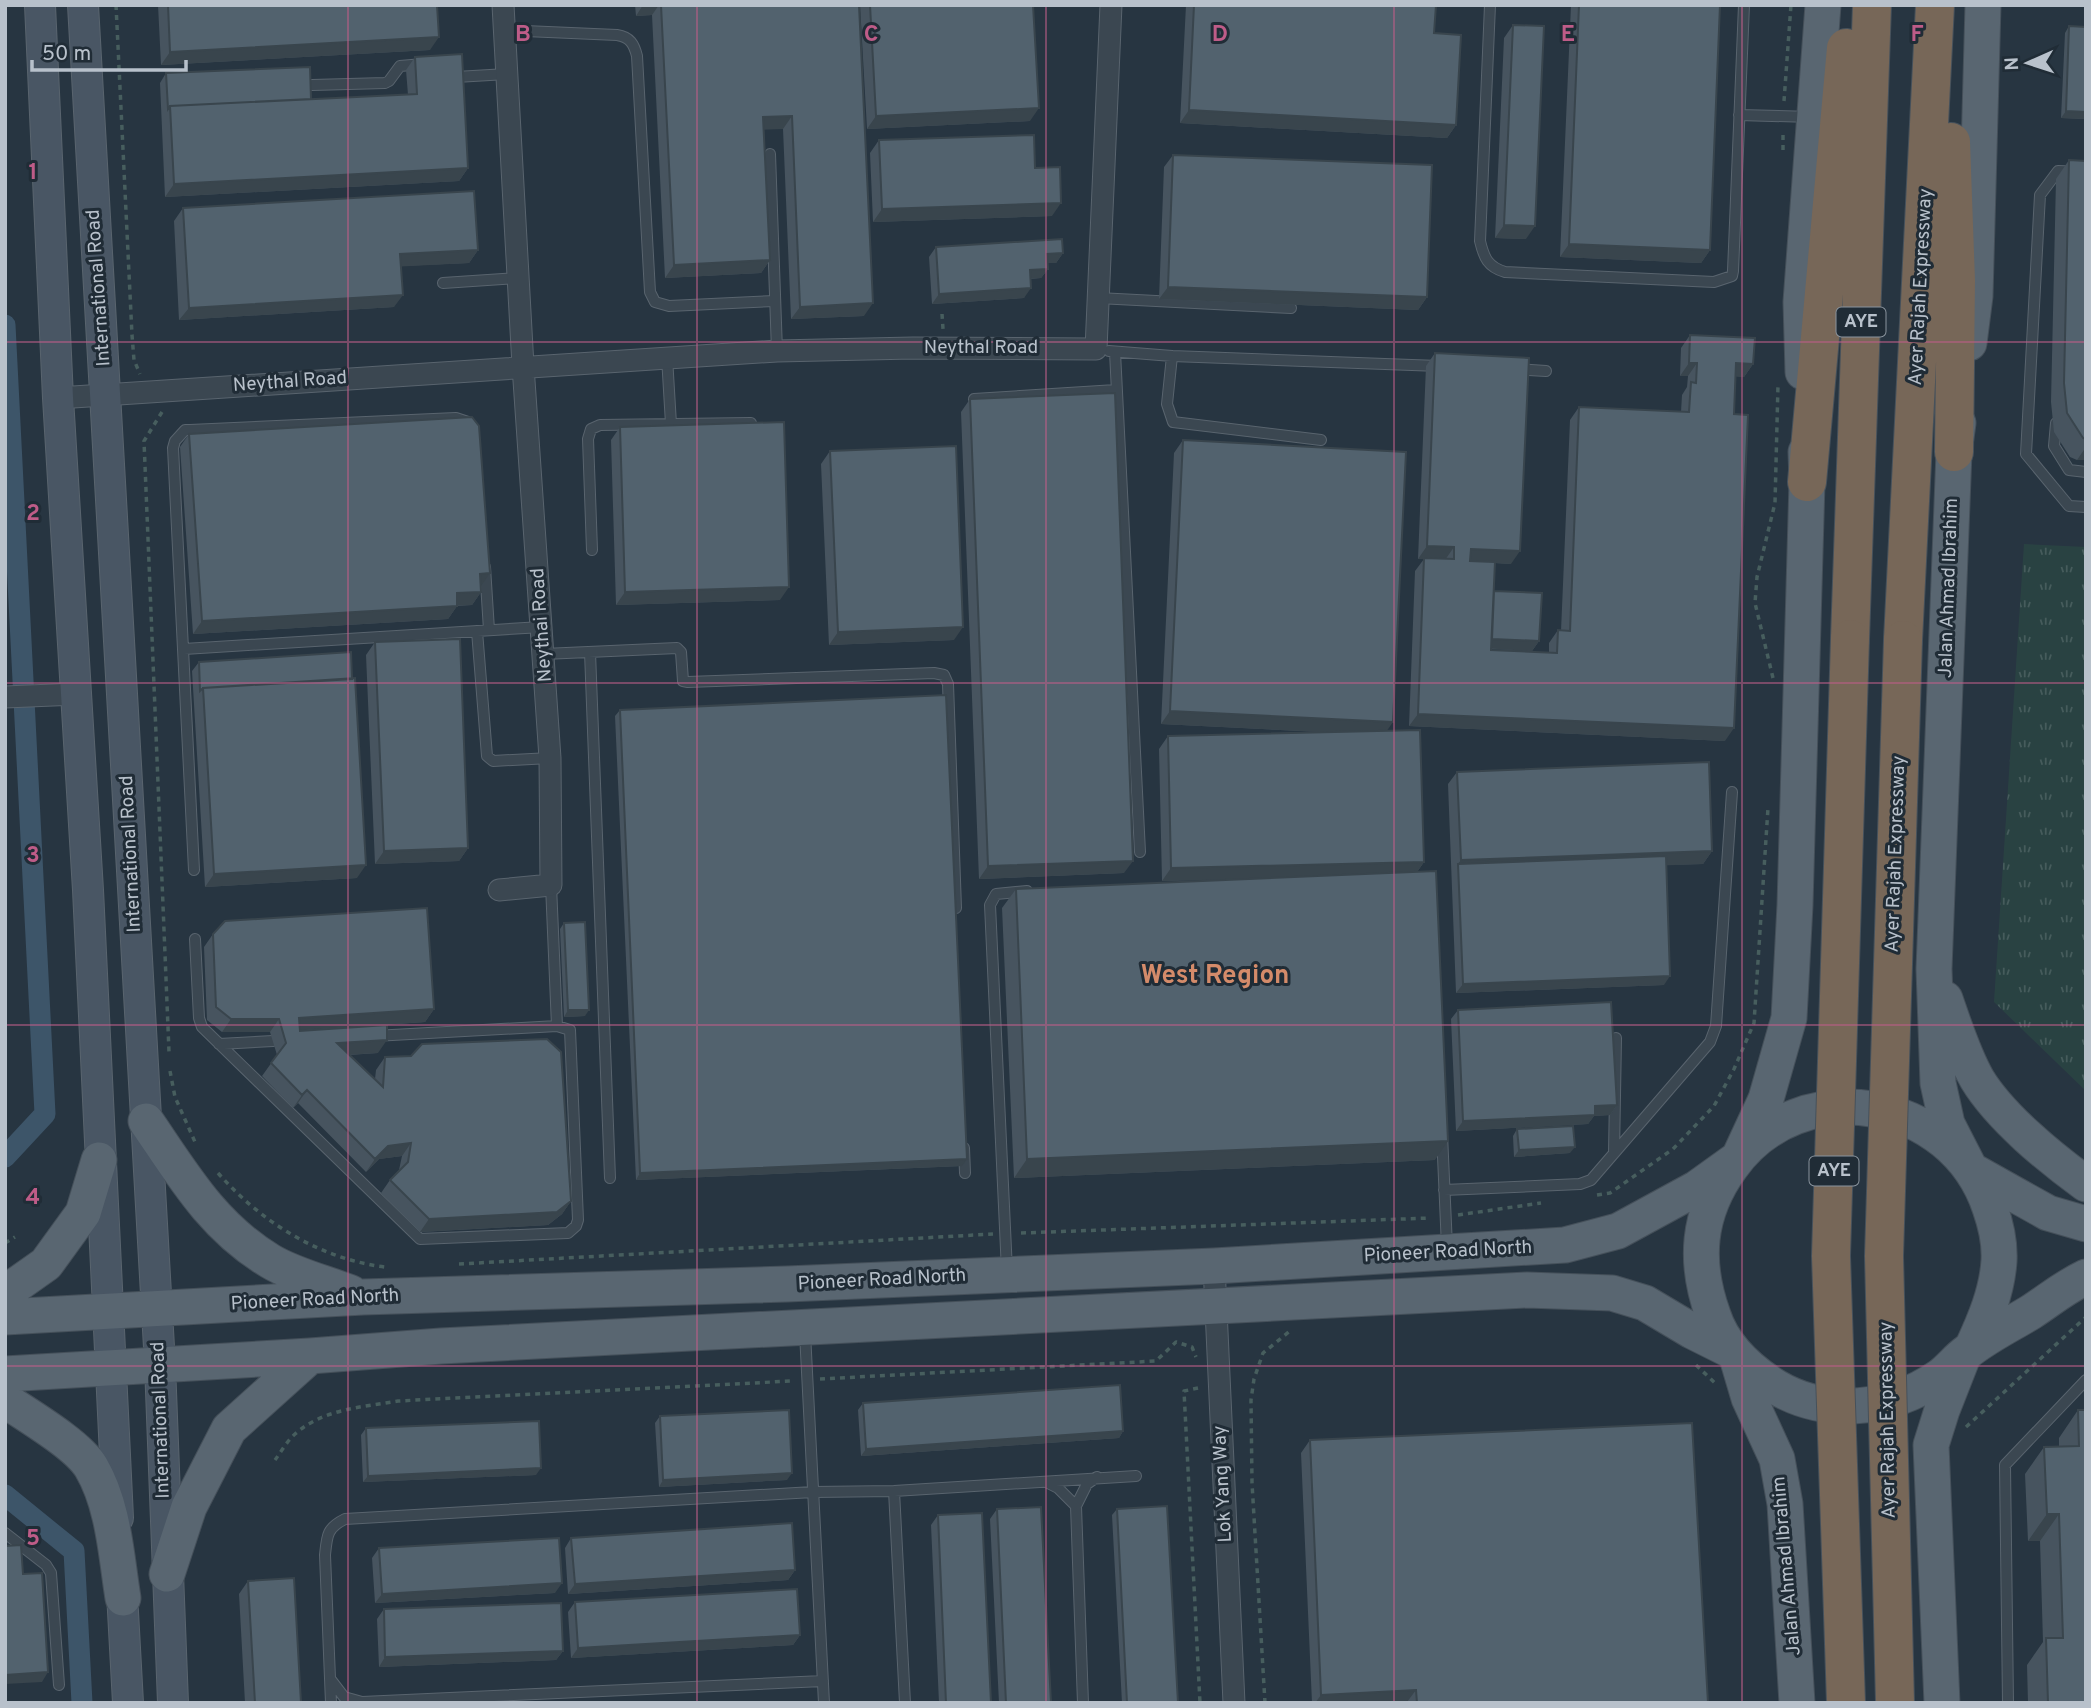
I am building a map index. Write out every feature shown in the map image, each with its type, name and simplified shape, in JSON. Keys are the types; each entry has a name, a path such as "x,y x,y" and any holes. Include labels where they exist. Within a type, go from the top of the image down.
{"highway":[{"path":"1808,482 1850,5"},
{"name":"AYE","path":"1846,1703 1831,1256 1872,5"},
{"name":"Ayer Rajah Expressway","path":"1895,1703 1884,1256 1903,640 1935,5"},
{"path":"1933,55 1945,76 1950,96 1956,281 1954,452"}],"main road":[{"path":"40,5 58,398 66,695 99,1160 128,1703"},
{"name":"International Road","path":"83,5 160,1365 173,1703"},
{"path":"1739,1156 1766,1099 1790,1018 1808,482 1801,302 1799,116 1822,5"},
{"name":"Jalan Ahmad Ibrahim","path":"1970,1167 1947,1124 1938,1083 1934,969 1954,452 1975,296 1983,5"},
{"path":"1934,969 1978,1080 2010,1119 2046,1154 2086,1184"},
{"path":"1941,1703 1931,1445 1942,1410 1968,1351 1994,1293 1999,1260 1996,1226 1986,1194 1970,1167 1946,1141 1919,1123 1888,1111 1856,1106 1824,1108 1792,1117 1764,1133 1739,1156 1718,1184 1705,1218 1700,1254 1704,1289 1716,1323 1735,1353 1759,1376 1787,1393 1818,1404 1850,1407 1882,1404 1913,1393 1941,1376 1968,1351 2032,1311 2063,1287 2086,1277"},
{"path":"146,1121 202,1203 235,1236 272,1262 363,1297"},
{"name":"Pioneer Road North","path":"5,1317 363,1297 1214,1266 1565,1245 1618,1231 1697,1188 1739,1156"},
{"path":"5,1293 46,1264 83,1213 99,1160"},
{"path":"1970,1167 2048,1213 2086,1224"},
{"path":"5,1374 441,1346 1527,1290 1612,1293 1645,1303 1735,1353"},
{"name":"Jalan Ahmad Ibrahim","path":"1735,1353 1749,1398 1777,1460 1783,1493 1797,1703"},
{"path":"166,1574 190,1507 229,1429 310,1356"},
{"path":"5,1400 56,1434 90,1465 109,1511 123,1598"}],"street":[{"path":"503,5 523,366"},
{"path":"1105,350 1098,298 1111,5"},
{"name":"Neythal Road","path":"58,398 777,351 912,348 1105,350"},
{"name":"Neythai Road","path":"523,366 550,758 551,885"},
{"path":"5,697 66,695"},
{"path":"499,890 551,885"},
{"name":"Lok Yang Way","path":"1214,1266 1234,1703"}],"lane":[{"path":"1490,5 1480,241 1487,262 1495,269 1527,273 1705,282 1722,281 1732,276 1744,5"},
{"path":"505,30 617,35 629,38 634,46 637,56 650,292 655,302 669,306 775,302"},
{"path":"312,85 385,83 400,66 438,63"},
{"path":"457,89 456,72 508,74"},
{"path":"1739,116 1799,116"},
{"path":"770,154 777,351"},
{"path":"2086,172 2059,171 2040,195 2026,454 2069,506 2086,507"},
{"path":"443,283 518,278"},
{"path":"1098,298 1291,308"},
{"path":"1140,852 1116,390 1105,350 1172,356 1449,367"},
{"path":"1172,356 1167,404 1173,422 1321,440"},
{"path":"667,357 671,424"},
{"path":"1505,369 1546,371"},
{"path":"974,399 1116,390"},
{"path":"2057,405 2054,446 2069,470 2086,472"},
{"path":"194,870 173,448 175,441 185,430 456,418 469,423 477,431"},
{"path":"592,550 588,433 595,426 751,423"},
{"path":"485,561 483,631 486,756 493,761 550,758"},
{"path":"184,649 542,627"},
{"path":"544,654 679,648 683,680 688,682 934,673 944,675 948,684 956,922"},
{"path":"590,652 610,1178"},
{"path":"1444,1190 1586,1183 1710,1042 1715,1034 1731,792"},
{"path":"551,885 557,1026"},
{"path":"1007,1274 990,905 996,894 1004,891 1046,890"},
{"path":"195,939 200,1023 420,1239 562,1233 572,1230 578,1220 570,1032 567,1028 557,1026 357,1037"},
{"path":"1614,1153 1616,1038"},
{"path":"219,1044 273,1041"},
{"path":"1441,1121 1447,1251"},
{"path":"964,1131 965,1173"},
{"path":"805,1327 824,1703"},
{"path":"2008,1703 2005,1465 2086,1380"},
{"path":"331,1703 325,1555 327,1536 334,1525 345,1519 1136,1476"},
{"path":"1083,1703 1076,1506 1087,1484 1097,1477"},
{"path":"1043,1480 1058,1488 1076,1506"},
{"path":"894,1491 905,1703"},
{"path":"5,1533 46,1564 51,1573 59,1685"},
{"path":"330,1678 344,1697 362,1702 823,1681"}],"path":[{"path":"116,5 134,360 149,392"},
{"path":"1782,157 1799,116 1791,5"},
{"path":"1773,681 1755,603 1757,577 1775,503 1778,378"},
{"path":"169,1055 144,441 157,418 184,389"},
{"path":"1596,1195 1610,1193 1673,1150 1714,1106 1734,1069 1754,1023 1768,808"},
{"path":"169,1066 175,1097 199,1151"},
{"path":"217,1172 235,1192 286,1232 347,1260 393,1267"},
{"path":"454,1265 1005,1233 1446,1217 1541,1203"},
{"path":"5,1243 15,1237"},
{"path":"1963,1430 2086,1317"},
{"path":"1265,1703 1252,1483 1251,1400 1254,1379 1263,1353 1286,1333 1298,1328"},
{"path":"275,1460 295,1434 320,1418 344,1410 398,1401 1156,1361 1176,1342 1192,1348 1197,1364"},
{"path":"1692,1362 1717,1386"},
{"path":"1198,1376 1199,1388 1184,1391 1200,1703"}],"green space":[{"path":"2024,544 2086,547 2086,1091 1994,1002"}],"building":[{"path":"168,5 437,5 439,37 170,52"},
{"path":"661,5 859,5 873,303 800,307 792,116 763,117 770,260 674,265"},
{"path":"870,5 1033,5 1039,108 876,116"},
{"path":"1194,5 1436,5 1434,33 1461,35 1456,125 1189,110"},
{"path":"1579,5 1720,5 1710,250 1569,244"},
{"path":"1513,25 1544,26 1535,226 1504,225"},
{"path":"2069,26 2086,27 2086,112 2066,111"},
{"path":"462,54 468,168 174,184 170,106 417,94 415,57"},
{"path":"310,67 311,99 170,106 168,109 166,73"},
{"path":"1034,135 1035,168 1060,167 1061,203 882,209 879,140"},
{"path":"1173,155 1432,165 1427,297 1168,287"},
{"path":"2069,160 2086,161 2086,439 2067,413 2064,383"},
{"path":"474,191 478,250 400,254 403,295 189,308 183,208"},
{"path":"1062,239 1063,253 1047,254 1048,269 1030,270 1031,288 939,294 936,247"},
{"path":"1690,335 1755,338 1753,364 1736,363 1734,414 1748,415 1734,728 1418,714 1424,558 1454,559 1454,547 1427,546 1435,353 1529,358 1520,551 1471,549 1470,561 1495,562 1491,650 1557,653 1558,630 1570,631 1579,407 1689,412 1691,382 1696,383 1697,363 1689,363"},
{"path":"1115,393 1133,861 988,866 970,399"},
{"path":"472,417 479,426 490,573 480,574 481,592 457,593 457,606 202,621 189,434"},
{"path":"784,422 789,587 625,592 620,427"},
{"path":"1183,440 1406,452 1393,722 1170,711"},
{"path":"956,446 963,627 838,632 830,451"},
{"path":"1494,591 1542,593 1539,641 1492,639"},
{"path":"460,639 468,848 384,851 375,642"},
{"path":"351,652 352,679 203,688 200,691 199,662"},
{"path":"355,678 366,865 214,874 203,688"},
{"path":"946,695 967,1159 640,1173 620,710"},
{"path":"1420,730 1424,862 1171,868 1168,736"},
{"path":"1709,762 1712,851 1461,860 1457,772"},
{"path":"1666,856 1670,976 1463,984 1458,864"},
{"path":"1436,871 1448,1141 1027,1159 1016,889"},
{"path":"427,908 434,1009 299,1018 300,1031 387,1025 387,1040 337,1043 383,1087 385,1057 411,1056 422,1044 547,1039 561,1052 571,1201 557,1212 429,1219 390,1180 408,1162 411,1143 388,1146 375,1159 307,1090 302,1095 271,1063 286,1043 279,1019 231,1019 216,1007 213,934 225,921"},
{"path":"585,922 589,1010 568,1010 564,923"},
{"path":"1611,1002 1617,1105 1595,1106 1595,1115 1463,1121 1458,1010"},
{"path":"1573,1126 1575,1147 1519,1150 1517,1129"},
{"path":"1120,1385 1123,1431 866,1449 863,1403"},
{"path":"789,1410 792,1473 663,1480 660,1416"},
{"path":"2078,1410 2086,1410 2086,1703 2048,1703 2046,1638 2063,1638 2059,1514 2047,1514 2044,1447 2079,1446"},
{"path":"539,1421 541,1468 368,1476 366,1428"},
{"path":"1692,1423 1708,1703 1417,1703 1416,1690 1321,1695 1310,1440"},
{"path":"1167,1506 1178,1703 1127,1703 1117,1509"},
{"path":"1041,1507 1051,1703 1006,1703 997,1509"},
{"path":"982,1513 991,1703 946,1703 938,1515"},
{"path":"792,1523 795,1570 575,1584 571,1538"},
{"path":"559,1538 562,1583 382,1594 379,1548"},
{"path":"21,1545 23,1574 42,1573 48,1672 5,1675 5,1546"},
{"path":"294,1578 301,1703 255,1703 248,1581"},
{"path":"797,1589 800,1635 578,1648 575,1602"},
{"path":"561,1603 563,1651 385,1657 384,1609"}],"waterway":[{"path":"5,325 45,1114 5,1157"},
{"path":"5,1495 74,1551 82,1703"}],"district":[{"name":"West Region","path":"1215,976"}]}
